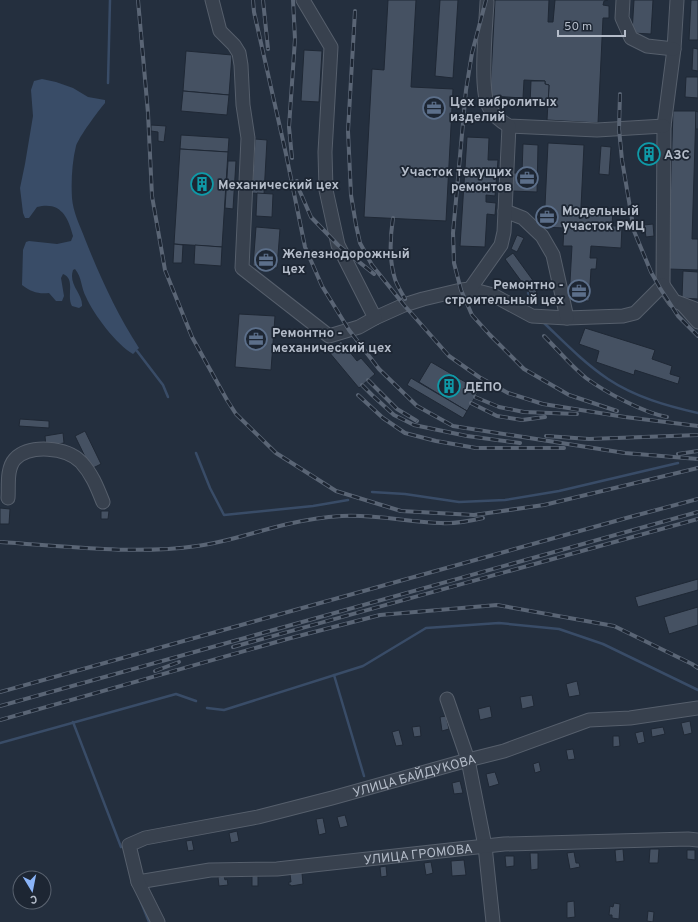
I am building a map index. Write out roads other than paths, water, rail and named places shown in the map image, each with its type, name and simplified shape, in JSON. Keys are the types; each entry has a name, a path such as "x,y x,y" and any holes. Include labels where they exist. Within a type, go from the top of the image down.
{"street":[{"path":"212,0 220,31 234,45 241,64 248,138 242,268 329,336 359,326 404,305 470,289 493,295 532,316 568,318 623,316 635,313 663,285"},
{"path":"303,0 331,47 325,152 326,190 338,245 375,318"},
{"path":"623,0 622,18 631,38 647,46 674,49"},
{"path":"677,0 674,49 664,126 663,285 674,301 698,310"},
{"path":"487,2 484,90 488,106 496,118 509,126 597,130 664,126"},
{"path":"470,289 501,245 504,232 509,126"},
{"path":"505,211 523,218 542,236 553,255 568,318"},
{"path":"682,304 698,322"},
{"path":"8,498 10,468 15,460 23,454 34,450 51,449 66,452 80,461 93,478 103,502"},
{"path":"447,699 468,760 485,846 493,922"},
{"name":"УЛИЦА БАЙДУКОВА","path":"138,882 129,845 145,838 266,815 504,751 589,720 630,718 698,708"},
{"name":"УЛИЦА ГРОМОВА","path":"138,882 210,870 277,870 504,844 688,839 698,840"},
{"path":"138,882 158,922"}],"water":[{"path":"42,79 73,88 88,97 105,100 105,103 76,146 72,172 72,198 77,219 103,281 116,309 139,348 133,354 113,337 94,312 84,294 79,275 75,269 73,270 72,280 82,302 82,306 79,308 72,306 70,302 69,280 67,276 63,274 61,278 64,296 62,301 56,301 49,293 35,292 22,285 23,250 26,242 57,244 71,241 73,236 65,216 57,208 52,206 37,207 29,218 25,218 23,213 20,188 33,116 31,90 34,81"}],"waterway":[{"path":"108,83 110,0"},
{"path":"528,293 535,304"},
{"path":"543,322 574,352 608,379 618,385 640,396 698,413"},
{"path":"137,351 163,385 168,397"},
{"path":"196,453 210,488 224,515 313,506 348,500"},
{"path":"372,492 405,494 459,502 505,500 559,491 678,463"},
{"path":"207,708 224,710 363,666 426,628 499,623 559,629 603,644 698,690"},
{"path":"334,675 364,776"},
{"path":"0,743 176,694 196,701"},
{"path":"73,722 121,847"},
{"path":"141,902 149,922"}],"railway":[{"path":"138,0 148,113 152,196 165,270 192,337 227,400 236,414 276,453 336,491 401,511 474,515 544,505 698,468"},
{"path":"253,0 254,12 305,247 322,286 349,330 379,369 417,406 453,426 625,453 698,459"},
{"path":"263,0 268,49"},
{"path":"292,158 289,127 295,39 293,0"},
{"path":"486,0 472,53 466,90 453,233 454,263 461,290 472,315 524,369 569,395 617,411"},
{"path":"355,11 348,131 351,195 360,243 372,265 404,305 449,356 479,377 508,393 543,404 625,417 698,426"},
{"path":"620,94 619,129 622,160 634,231 651,272 660,288 678,316 698,336"},
{"path":"297,181 298,187 311,217 338,245 374,274"},
{"path":"393,218 391,241 393,272 398,287 405,299"},
{"path":"544,336 575,368 594,384 636,407 667,417"},
{"path":"368,380 397,409 417,421"},
{"path":"362,385 394,415 414,425 467,436 520,443"},
{"path":"358,395 383,418 405,433 436,441 476,448 564,448"},
{"path":"475,397 499,407 524,412 577,414"},
{"path":"471,403 497,416 522,420 545,417"},
{"path":"546,436 589,439 698,435"},
{"path":"678,454 698,451"},
{"path":"0,692 698,499"},
{"path":"0,706 698,512"},
{"path":"0,542 98,549 173,549 209,544 288,524 328,517 367,516 446,523 483,518"},
{"path":"233,647 698,519"},
{"path":"0,720 287,639 380,615 497,605 614,626 698,668"},
{"path":"155,671 179,662"}],"place":[{"name":"Цех вибролитых изделий","path":"434,108"},
{"name":"АЗС","path":"649,154"},
{"name":"Участок текущих ремонтов","path":"527,178"},
{"name":"Механический цех","path":"202,184"},
{"name":"Модельный участок РМЦ","path":"547,217"},
{"name":"Железнодорожный цех","path":"266,260"},
{"name":"Ремонтно - строительный цех","path":"579,291"},
{"name":"Ремонтно - механический цех","path":"256,339"},
{"name":"ДЕПО","path":"449,386"}]}
